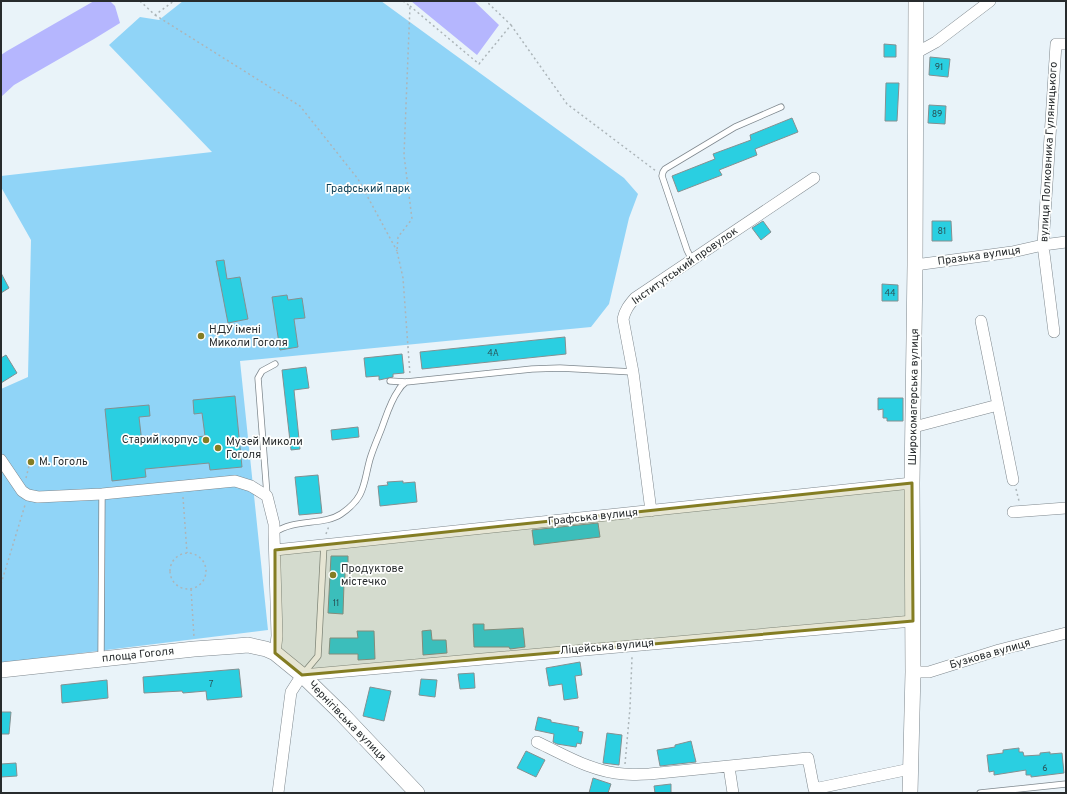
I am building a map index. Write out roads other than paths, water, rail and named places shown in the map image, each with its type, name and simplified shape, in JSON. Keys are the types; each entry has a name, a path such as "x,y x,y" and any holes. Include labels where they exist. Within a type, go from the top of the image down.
{"street":[{"name":"Широкомагерська вулиця","path":"910,793 913,672 912,483 916,265 916,1"},
{"path":"916,53 936,42 990,1"},
{"name":"вулиця Полковника Гуляницького","path":"1054,332 1043,245 1061,44"},
{"name":"Інститутський провулок","path":"651,511 633,372 623,319 625,312 635,298 814,178"},
{"name":"Празька вулиця","path":"916,265 1012,252 1043,245 1066,242"},
{"path":"981,322 1012,480"},
{"path":"914,427 998,406"},
{"path":"1,460 22,491 28,495 38,497 102,494 235,481 251,486 268,496 274,524 277,636 275,653"},
{"name":"Графська вулиця","path":"275,550 912,483"},
{"path":"1017,512 1066,508"},
{"name":"Ліцейська вулиця","path":"302,675 913,621"},
{"name":"Бузкова вулиця","path":"913,672 930,672 999,650 1066,633"},
{"name":"площа Гоголя","path":"1,670 194,649 248,645 275,653"},
{"name":"Чернігівська вулиця","path":"275,653 302,675 341,713 417,793"},
{"path":"278,793 291,692 302,675"},
{"path":"537,742 587,766 604,771 624,774 649,774 808,758 814,788 910,769"},
{"path":"729,767 733,793"}],"lane":[{"path":"692,261 662,176 665,169 735,127 781,107"},
{"path":"268,496 258,378 262,371 275,364"},
{"path":"390,381 408,381 532,369 560,368 633,372"},
{"path":"274,532 282,527 331,518 341,514 360,496 364,487 370,458 387,413 398,390 408,381"},
{"path":"101,659 102,494"},
{"path":"302,675 318,656 324,544"},
{"path":"980,793 1066,784"}],"place":[{"name":"НДУ імені Миколи Гоголя","path":"201,336"},
{"name":"Старий корпус","path":"206,440"},
{"name":"Музей Миколи Гоголя","path":"218,448"},
{"name":"М. Гоголь","path":"31,462"},
{"name":"Продуктове містечко","path":"333,575"}],"park label":[{"name":"Графський парк","path":"368,189"}]}
